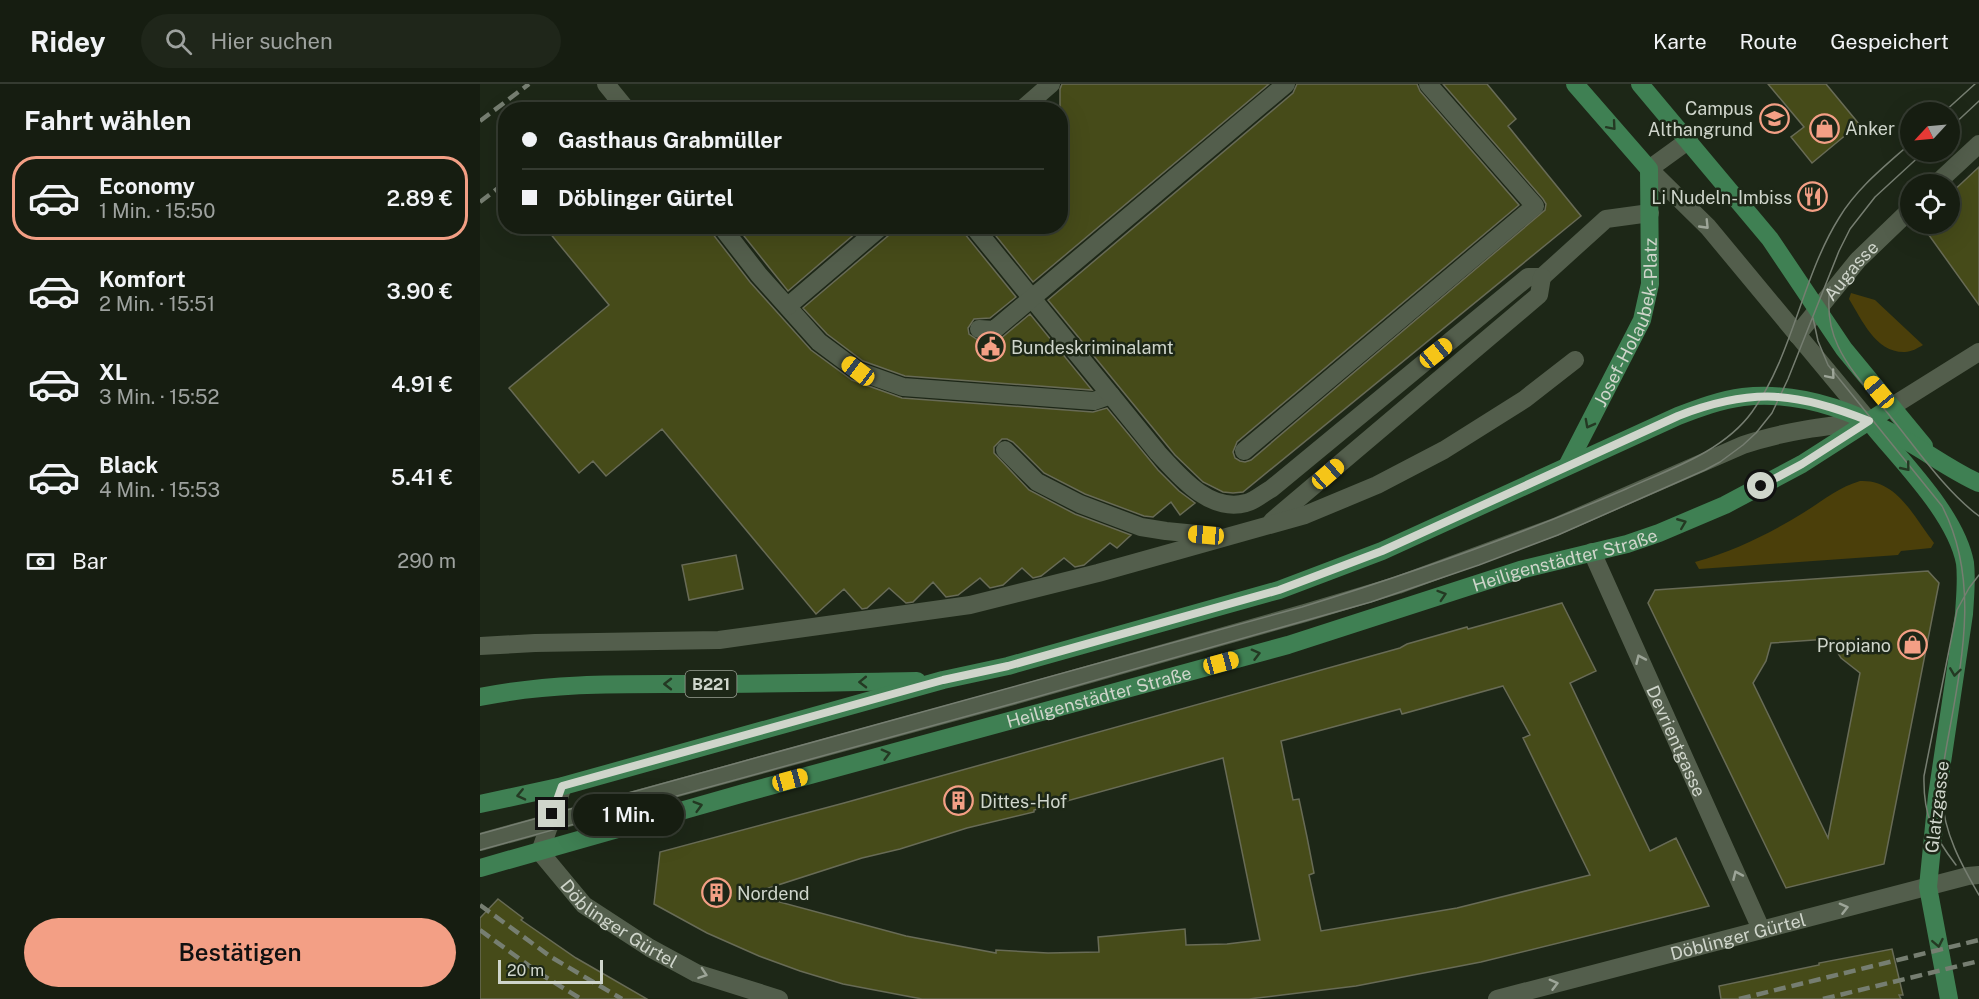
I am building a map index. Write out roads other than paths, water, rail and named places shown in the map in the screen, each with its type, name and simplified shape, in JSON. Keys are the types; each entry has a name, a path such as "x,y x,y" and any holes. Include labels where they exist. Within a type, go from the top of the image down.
{"main road":[{"path":"1575,84 1649,169"},
{"path":"1640,84 1689,140 1781,254 1844,349 1933,457"},
{"name":"Josef-Holaubek-Platz","path":"1567,466 1642,320 1650,284 1649,169"},
{"name":"B221","path":"480,697 537,688 597,684 770,684 943,680 1008,666 1289,587 1382,551 1678,416 1714,403 1743,397 1780,397 1844,411 1894,434 1979,483"},
{"name":"Heiligenstädter Straße","path":"480,868 744,793 1288,645 1520,570 1627,544 1725,505 1802,464 1891,407"},
{"path":"1869,421 1936,503 1952,529 1964,561 1966,593 1964,614"},
{"path":"1964,614 1969,597 1979,579"},
{"name":"Glatzgasse","path":"1949,999 1928,887 1937,796 1964,614"},
{"path":"480,804 562,786 943,680"}],"street":[{"path":"606,84 621,102"},
{"path":"1030,102 1051,84"},
{"path":"979,329 994,330 1286,84"},
{"path":"1036,303 1293,84"},
{"path":"1244,451 1535,206 1428,84"},
{"path":"1689,140 1649,169 1708,227 1869,421"},
{"path":"1947,174 1979,144"},
{"path":"1005,450 1037,482 1080,504 1142,527 1226,536 1256,531 1275,519 1539,295 1542,277 1606,219 1650,213"},
{"name":"Augasse","path":"1797,335 1858,260 1900,220"},
{"path":"727,234 759,275 819,342 858,371 903,387 1094,401 1111,395"},
{"path":"788,306 873,234"},
{"path":"980,234 1158,453 1188,486 1226,506 1248,503 1270,489 1528,277 1542,277"},
{"path":"1891,407 1979,352"},
{"path":"480,646 547,642 719,640 970,606 1098,573 1305,515 1377,485 1444,450 1525,399 1575,360"},
{"path":"480,842 1012,696 1398,585 1555,527 1743,445 1817,426 1869,421"},
{"name":"Devrientgasse","path":"1592,552 1761,929"},
{"path":"540,852 562,786"},
{"name":"Döblinger Gürtel","path":"540,852 584,905 650,948 696,973 779,999"},
{"name":"Döblinger Gürtel","path":"1497,999 1761,929 1979,875"}],"tram line":[{"path":"1955,102 1975,84"},
{"path":"1960,119 1979,101"},
{"path":"480,834 1302,607 1506,538 1695,458 1726,438 1752,412 1778,366 1816,265 1839,218 1863,187 1900,153"},
{"path":"480,850 1015,703 1371,602 1558,535 1705,470 1743,445 1772,413 1850,229 1875,197 1913,162"},
{"path":"1830,287 1831,325 1838,346 1849,365 1943,482 1979,516"},
{"path":"1813,318 1818,341 1828,365 1942,506 1953,533 1961,561 1965,617 1959,675 1944,765 1942,797 1950,836 1979,895"},
{"path":"1956,865 1941,844 1931,824 1925,802 1924,776 1957,610 1979,575"}],"railway":[{"path":"505,102 529,84"},
{"path":"480,121 498,107"},
{"path":"480,202 498,188"},
{"path":"480,905 551,957 622,999"},
{"path":"480,930 539,973 581,999"},
{"path":"1739,999 1979,940"},
{"path":"1823,999 1979,961"}],"place":[{"name":"Campus Althangrund","path":"1774,118"},
{"name":"Anker","path":"1824,128"},
{"name":"Li Nudeln-Imbiss","path":"1813,197"},
{"name":"Bundeskriminalamt","path":"990,347"},
{"name":"Propiano","path":"1912,645"},
{"name":"Dittes-Hof","path":"959,801"},
{"name":"Nordend","path":"716,893"}]}
